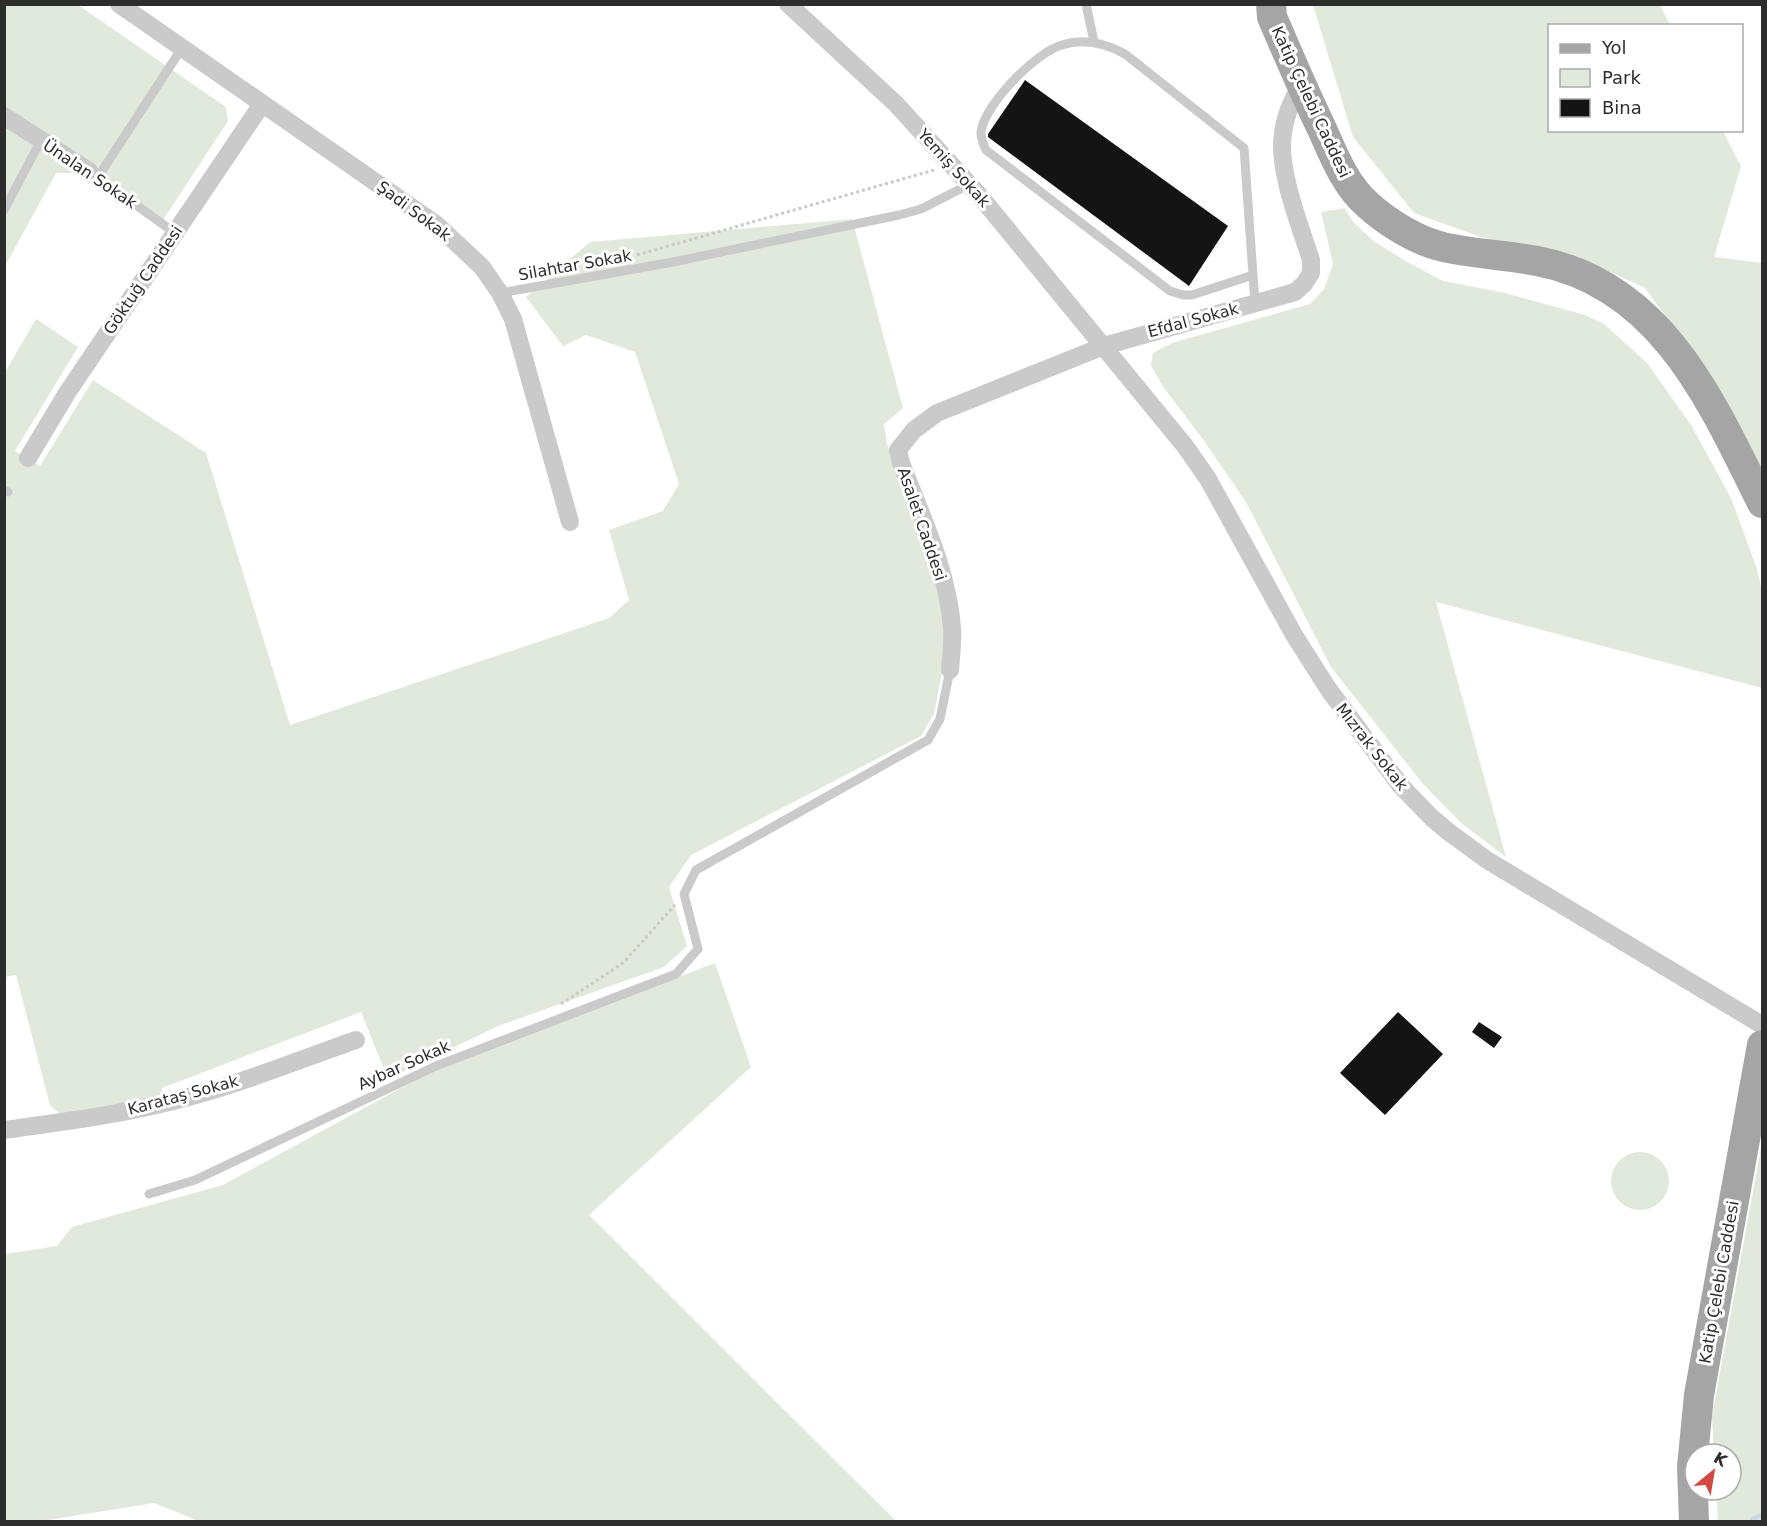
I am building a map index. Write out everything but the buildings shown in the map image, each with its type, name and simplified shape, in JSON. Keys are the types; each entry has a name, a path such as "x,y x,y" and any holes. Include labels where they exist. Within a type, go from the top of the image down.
{"main road":[{"name":"Katip Çelebi Caddesi","path":"1272,4 1272,17 1301,85 1345,178 1356,194 1370,207 1403,230 1442,247 1550,264 1582,274 1627,298 1664,334 1694,374 1732,442 1762,503"},
{"name":"Katip Çelebi Caddesi","path":"1694,1521 1692,1467 1699,1395 1762,1045"}],"street":[{"name":"Şadi Sokak","path":"119,4 437,225 482,267 500,293 513,319 570,522"},
{"name":"Yemiş Sokak","path":"788,4 896,104 953,165 1104,346"},
{"name":"Efdal Sokak","path":"898,450 914,430 937,413 1104,346 1294,292 1304,284 1311,273 1311,260 1286,175 1282,149 1282,134 1291,102 1301,85"},
{"name":"Göktuğ Caddesi","path":"28,458 67,393 262,104"},
{"name":"Ünalan Sokak","path":"4,116 93,174"},
{"name":"Mızrak Sokak","path":"1104,346 1185,446 1208,479 1294,634 1329,690 1401,786 1432,818 1488,860 1762,1025"},
{"name":"Asalet Caddesi","path":"898,450 935,552 943,582 952,627 950,670"},
{"name":"Karataş Sokak","path":"4,1130 79,1119 204,1093 356,1040"}],"lane":[{"path":"1086,4 1094,42"},
{"path":"1253,275 1192,295 1170,291 986,150 981,138 983,124 996,102 1033,61 1051,49 1072,42 1094,42 1125,54 1244,148 1255,303"},
{"path":"93,174 182,48"},
{"path":"4,210 41,140"},
{"name":"Ünalan Sokak","path":"93,174 175,232"},
{"name":"Silahtar Sokak","path":"500,293 673,262 899,215 921,209 970,184"},
{"path":"684,894 696,870 928,740 939,719 950,670"},
{"name":"Aybar Sokak","path":"149,1194 195,1180 436,1066 676,975 698,949 684,894"}],"path":[{"name":"Silahtar Sokak","path":"636,255 953,165"},
{"path":"557,1006 623,963 684,894"}],"green space":[{"path":"5,5 78,5 226,107 228,121 163,220 96,173 56,173 5,266"},
{"path":"1313,5 1660,5 1670,24 1548,24 1548,132 1724,132 1741,166 1714,257 1762,263 1762,475 1722,394 1645,288 1578,257 1481,237 1414,213 1353,137"},
{"path":"1345,208 1353,222 1375,242 1443,281 1501,292 1585,315 1604,324 1647,363 1691,425 1731,498 1757,569 1762,592 1762,688 1436,602 1506,857 1461,823 1423,784 1331,667 1246,502 1164,388 1151,366 1153,353 1172,343 1310,304 1324,289 1333,264 1321,212"},
{"path":"852,219 903,408 884,424 887,444 943,604 945,657 934,714 921,736 691,855 669,887 687,946 664,967 498,1026 388,1079 361,1012 162,1088 162,1096 62,1116 50,1105 16,975 5,977 4,374 36,319 78,347 15,451 40,466 93,380 206,453 290,725 609,618 629,600 609,530 663,511 679,484 635,352 586,335 563,346 526,297 590,242"},
{"path":"715,963 751,1067 589,1215 896,1521 201,1522 154,1503 42,1521 5,1522 5,1254 57,1246 72,1227 223,1185 436,1069"},
{"path":"1762,1142 1762,1521 1718,1521 1717,1502 1743,1502 1743,1442 1713,1442 1712,1416"},
{"path":"1640,1152 1651,1154 1664,1165 1669,1181 1667,1192 1656,1205 1640,1210 1629,1208 1616,1197 1611,1181 1613,1170 1624,1157"}],"waterway":[{"path":"1752,1519 1762,1515"}]}
